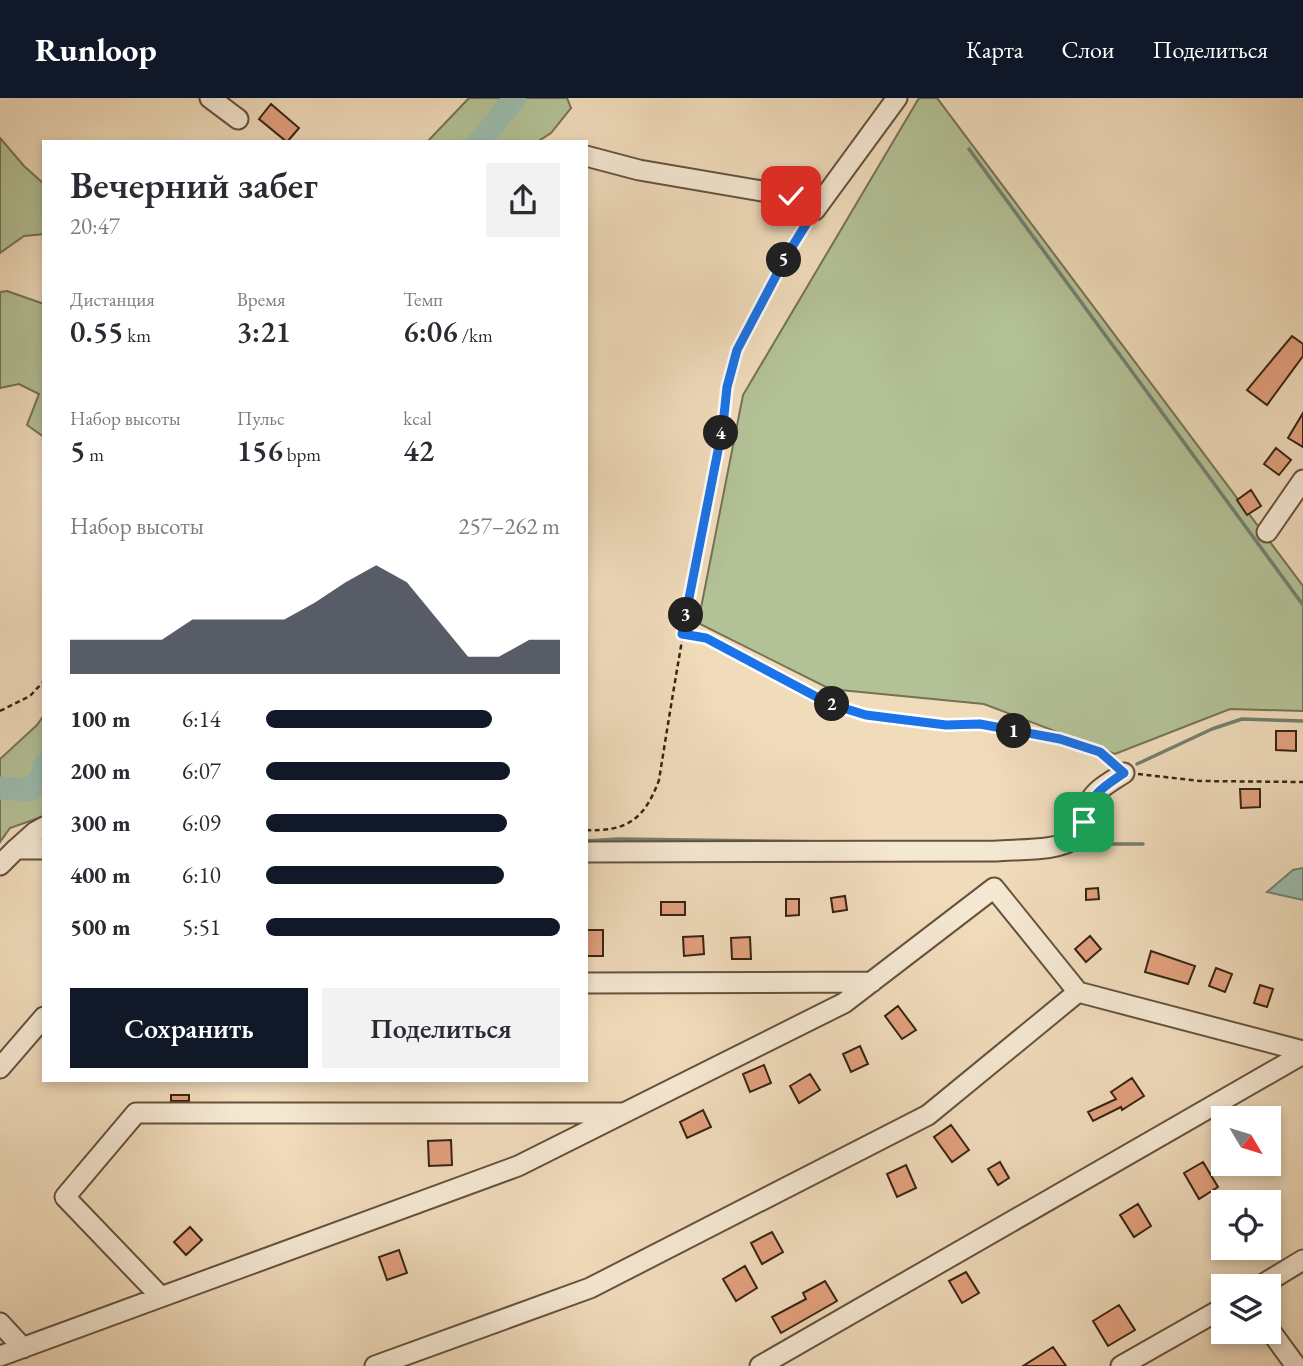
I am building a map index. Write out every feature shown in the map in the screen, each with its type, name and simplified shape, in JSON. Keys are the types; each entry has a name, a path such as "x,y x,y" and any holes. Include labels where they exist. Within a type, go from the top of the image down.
{"street":[{"path":"210,98 238,119"},
{"path":"588,157 639,170 791,196 815,210 897,98"},
{"path":"1266,532 1303,480"},
{"path":"588,852 996,851 1055,847 1076,837 1081,831 1091,800 1102,788 1124,773"},
{"path":"0,865 42,828"},
{"path":"16,849 42,849"},
{"path":"0,1356 518,1166 844,1003 994,888 1078,992 1303,1053"},
{"path":"588,983 872,982"},
{"path":"374,1366 590,1289 928,1115 1078,992"},
{"path":"0,1068 42,1019"},
{"path":"760,1366 1303,1053"},
{"path":"161,1297 65,1197 136,1113 626,1113"},
{"path":"1280,1274 1303,1260"},
{"path":"1121,1366 1211,1315"},
{"path":"0,1323 23,1348"},
{"path":"1280,1344 1296,1366"}],"path":[{"path":"588,830 619,828 637,817 650,803 659,780 682,634 723,425 727,387 737,350 787,255 815,210"},
{"path":"682,634 706,638 830,704 866,715 946,725 980,724 1060,739 1100,752 1124,773 1200,780 1303,782"},
{"path":"0,711 30,696 42,683"}],"green space":[{"path":"469,98 567,98 571,108 551,133 540,140 429,140"},
{"path":"919,98 937,98 1303,586 1303,711 1230,709 1115,754 984,704 830,689 698,623 743,395"},
{"path":"0,138 42,182 42,234 24,236 0,253"},
{"path":"7,291 42,303 42,436 27,425 39,394 19,384 0,388 0,292"},
{"path":"42,718 42,817 10,828 0,842 0,759"}],"shaded area":[{"path":"1303,868 1303,900 1267,892 1293,870"}],"building":[{"path":"271,104 299,128 289,140 285,140 259,119"},
{"path":"1292,336 1303,344 1303,356 1267,405 1247,390"},
{"path":"1303,413 1303,447 1288,438"},
{"path":"1276,448 1291,460 1279,475 1264,464"},
{"path":"1251,490 1261,506 1247,515 1237,500"},
{"path":"1276,731 1296,731 1296,751 1276,750"},
{"path":"1240,789 1260,789 1260,807 1241,808"},
{"path":"1098,888 1099,899 1086,900 1086,889"},
{"path":"845,896 847,910 833,912 831,898"},
{"path":"786,899 799,899 799,915 786,916"},
{"path":"661,902 685,902 685,915 661,915"},
{"path":"588,930 603,930 603,956 588,956"},
{"path":"703,936 704,954 684,956 683,937"},
{"path":"1090,936 1101,949 1086,962 1075,949"},
{"path":"750,937 751,959 732,959 731,938"},
{"path":"1151,951 1195,966 1188,984 1145,972"},
{"path":"1216,968 1232,974 1225,992 1209,986"},
{"path":"1260,985 1273,989 1267,1007 1254,1003"},
{"path":"898,1006 916,1030 902,1039 885,1016"},
{"path":"860,1046 868,1064 851,1072 843,1054"},
{"path":"764,1065 771,1083 750,1092 743,1074"},
{"path":"810,1074 820,1090 799,1103 790,1086"},
{"path":"1132,1078 1144,1096 1122,1110 1121,1107 1093,1121 1088,1112 1116,1099 1111,1092"},
{"path":"171,1095 189,1095 189,1101 171,1101"},
{"path":"703,1110 711,1127 687,1138 680,1122"},
{"path":"951,1125 969,1150 952,1162 934,1137"},
{"path":"451,1140 452,1165 429,1166 428,1141"},
{"path":"1000,1162 1009,1178 998,1185 988,1169"},
{"path":"1203,1162 1218,1187 1199,1199 1184,1173"},
{"path":"906,1165 916,1188 897,1197 887,1174"},
{"path":"1138,1204 1151,1226 1134,1237 1120,1215"},
{"path":"190,1227 202,1240 186,1255 174,1242"},
{"path":"772,1232 783,1252 762,1264 751,1243"},
{"path":"399,1250 407,1273 387,1280 379,1257"},
{"path":"745,1266 757,1288 736,1301 723,1279"},
{"path":"966,1272 979,1293 962,1303 949,1281"},
{"path":"825,1281 837,1301 781,1333 772,1317 806,1299 803,1293"},
{"path":"1119,1305 1135,1330 1108,1346 1093,1321"},
{"path":"1053,1347 1066,1366 1023,1366"}],"waterway":[{"path":"481,140 515,98"},
{"path":"969,149 1303,605"},
{"path":"1137,764 1212,729 1242,719 1303,721"},
{"path":"0,788 30,790 42,773"},
{"path":"1064,836 1078,813"},
{"path":"588,841 836,842"},
{"path":"1082,844 1143,844"}],"route":[{"path":"791,196 815,210 755,311 737,350 727,387 723,425 682,634 706,638 830,704 866,715 946,725 980,724 1060,739 1100,752 1124,773 1102,788 1091,800 1084,822"}]}
